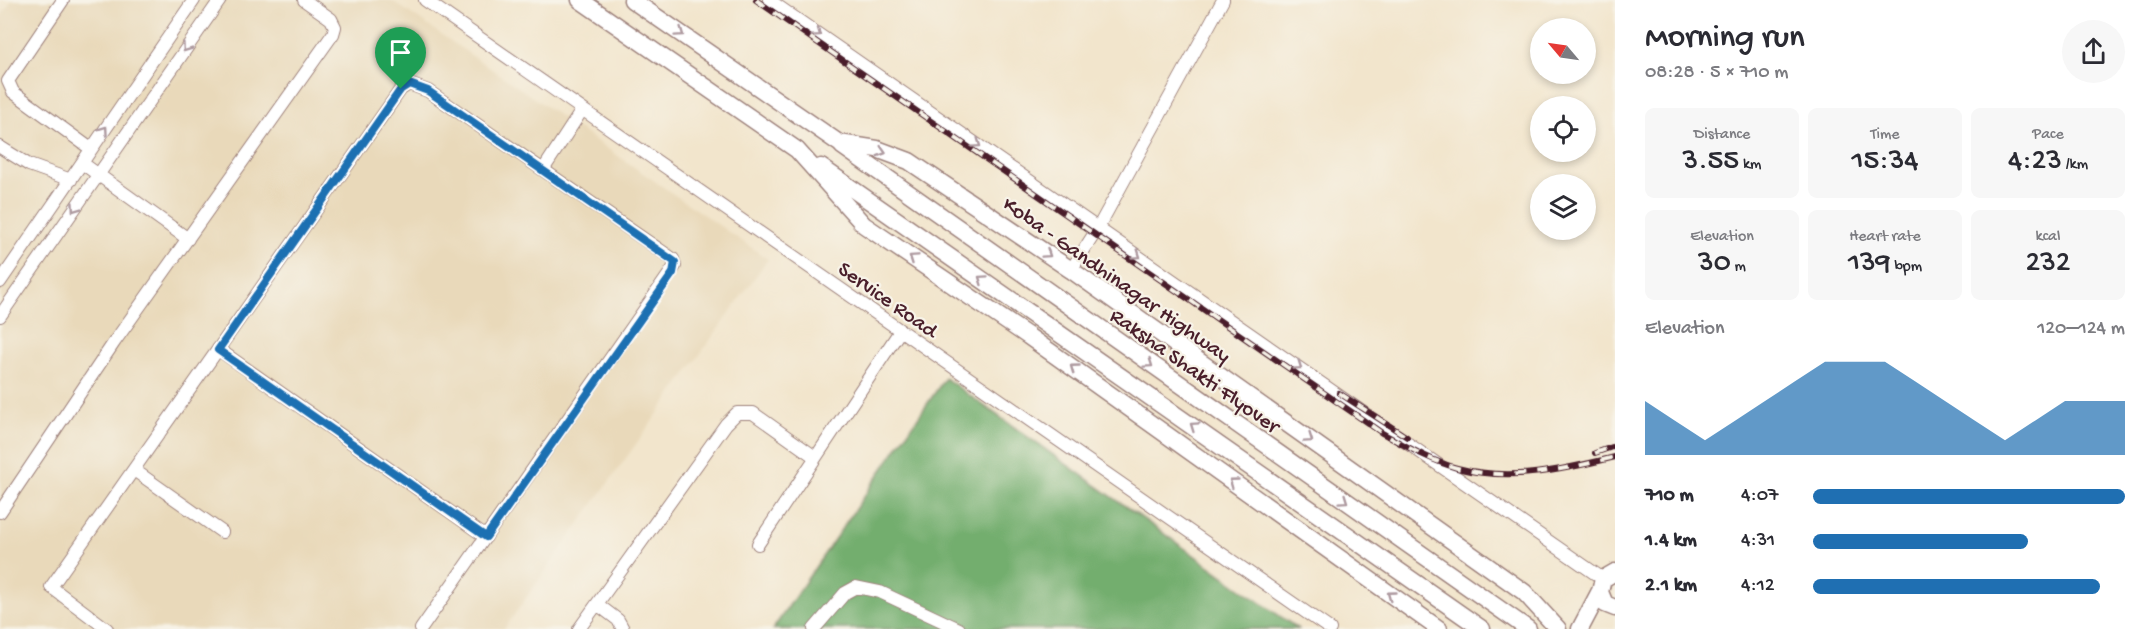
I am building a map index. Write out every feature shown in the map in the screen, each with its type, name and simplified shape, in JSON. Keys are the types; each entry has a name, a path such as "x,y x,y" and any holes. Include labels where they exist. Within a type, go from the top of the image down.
{"main road":[{"path":"580,0 1482,629"},
{"name":"Koba - Gandhinagar Highway","path":"632,0 839,143 878,149 909,161 1071,270 1524,592 1558,629"},
{"name":"Raksha Shakti Flyover","path":"839,143 1528,629"},
{"path":"797,150 864,225 1028,336 1439,629"},
{"path":"1608,576 1605,603 1615,608"},
{"path":"1580,629 1608,576"}],"street":[{"path":"63,0 8,81 13,92 91,150"},
{"path":"0,282 194,0"},
{"path":"0,316 220,0"},
{"path":"0,513 188,239 333,34 335,27 331,19 304,0"},
{"name":"Service Road","path":"425,0 1330,629"},
{"path":"769,0 1387,428 1563,554 1608,576"},
{"path":"1071,270 1098,228 1223,0"},
{"path":"107,629 51,587 394,99 409,84 428,91 673,259 675,266 421,629"},
{"path":"543,170 582,110"},
{"path":"0,147 29,165 71,180"},
{"path":"82,163 188,239"},
{"path":"758,544 900,331"},
{"path":"218,350 486,537"},
{"path":"579,629 726,424 737,413 753,413 815,457"},
{"path":"134,470 222,532"},
{"path":"814,629 845,593 856,587 880,592 959,629"},
{"path":"597,604 618,620 623,629"}],"shaded area":[{"path":"12,0 391,0 768,259 504,629 0,629 0,18"}],"green space":[{"path":"945,378 1298,629 773,629"}],"railway":[{"path":"756,0 1382,433 1409,448 1457,468 1497,474 1536,473 1615,457"},
{"path":"1339,393 1407,437"},
{"path":"1595,453 1615,446"}],"route":[{"path":"409,84 428,91 675,262 673,273 486,537 218,350 401,89 409,84"}]}
